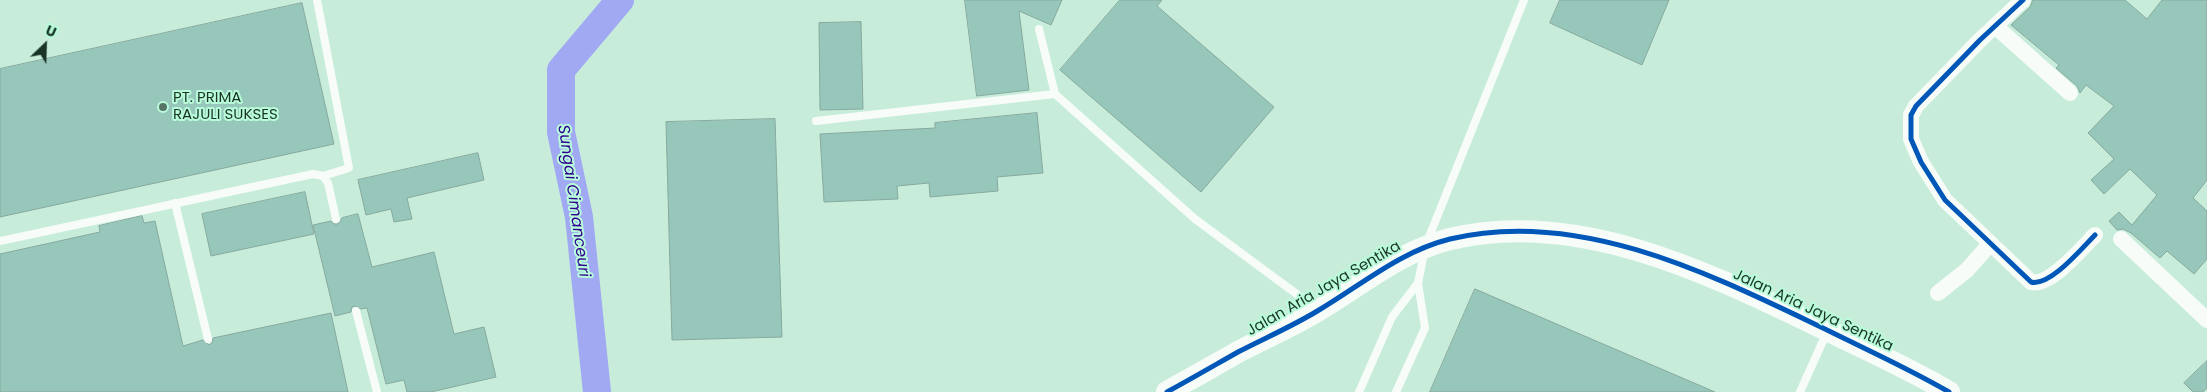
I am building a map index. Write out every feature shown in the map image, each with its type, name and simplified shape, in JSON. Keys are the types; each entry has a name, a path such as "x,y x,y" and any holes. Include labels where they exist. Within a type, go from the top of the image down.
{"street":[{"path":"2022,0 1922,100 1911,115 1911,139 1921,162 1944,200 2031,282 2040,283 2052,276 2096,235"},
{"path":"1995,26 2070,93"},
{"name":"Jalan Aria Jaya Sentika","path":"1167,392 1318,310 1386,267 1425,247 1450,239 1486,233 1526,231 1604,241 1670,261 1761,298 1911,370 1949,392"},
{"path":"2121,239 2207,320"},
{"path":"1938,293 1967,270 1990,244"}],"lane":[{"path":"0,242 313,174 323,176 349,168 317,0"},
{"path":"1396,392 1426,328 1418,283 1425,247 1524,0"},
{"path":"1039,29 1055,94 1195,219 1318,310"},
{"path":"816,121 1055,94"},
{"path":"323,176 328,183 336,219"},
{"path":"176,203 208,339"},
{"path":"1359,392 1392,317 1418,283"},
{"path":"356,311 377,392"},
{"path":"1800,392 1828,331"}],"building":[{"path":"965,0 1062,0 1051,25 1019,11 1029,90 977,96"},
{"path":"1120,0 1162,0 1157,6 1274,107 1201,192 1060,70"},
{"path":"1560,0 1669,0 1642,65 1550,23"},
{"path":"2033,0 2125,0 2147,19 2162,0 2207,0 2207,180 2193,198 2207,211 2207,259 2194,274 2167,251 2160,258 2131,233 2123,229 2117,230 2109,221 2119,212 2132,225 2157,195 2130,169 2104,194 2091,180 2114,159 2088,133 2114,106 2086,85 2080,93 2077,86 2056,68 2059,65 2011,25 2030,7"},
{"name":"PT. PRIMA RAJULI SUKSES","path":"302,3 334,144 0,217 0,69"},
{"path":"861,22 863,109 820,110 819,23"},
{"path":"1037,113 1043,173 997,177 998,191 930,197 929,183 897,186 898,199 824,202 820,134 935,128 935,123"},
{"path":"775,119 782,337 672,340 666,122"},
{"path":"478,153 484,180 407,198 412,219 394,222 391,209 366,215 358,180"},
{"path":"305,192 314,234 211,256 202,214"},
{"path":"358,214 372,267 434,252 454,334 484,327 496,377 431,392 407,392 404,380 386,384 367,308 361,309 355,306 352,307 351,312 335,316 313,225 331,221 334,224 338,224 342,218"},
{"path":"142,216 144,223 155,221 183,346 203,340 209,345 212,343 213,338 331,313 348,392 0,392 0,254 100,232 99,226"},
{"path":"1475,289 1715,392 1430,392"},
{"path":"2207,361 2207,388 2203,392 2193,392 2184,383"}],"waterway":[{"name":"Sungai Cimanceuri","path":"597,392 579,217 561,132 561,70 620,0"}],"cycle path":[{"path":"2023,0 1980,40 1916,106 1911,115 1911,139 1921,162 1945,200 2031,282 2039,282 2056,273 2095,235"},
{"path":"1167,392 1238,352 1309,316 1398,260 1432,244 1450,239 1498,232 1547,232 1595,239 1689,268 1780,307 1949,392"}],"place":[{"name":"PT. PRIMA RAJULI SUKSES","path":"163,107"}]}
